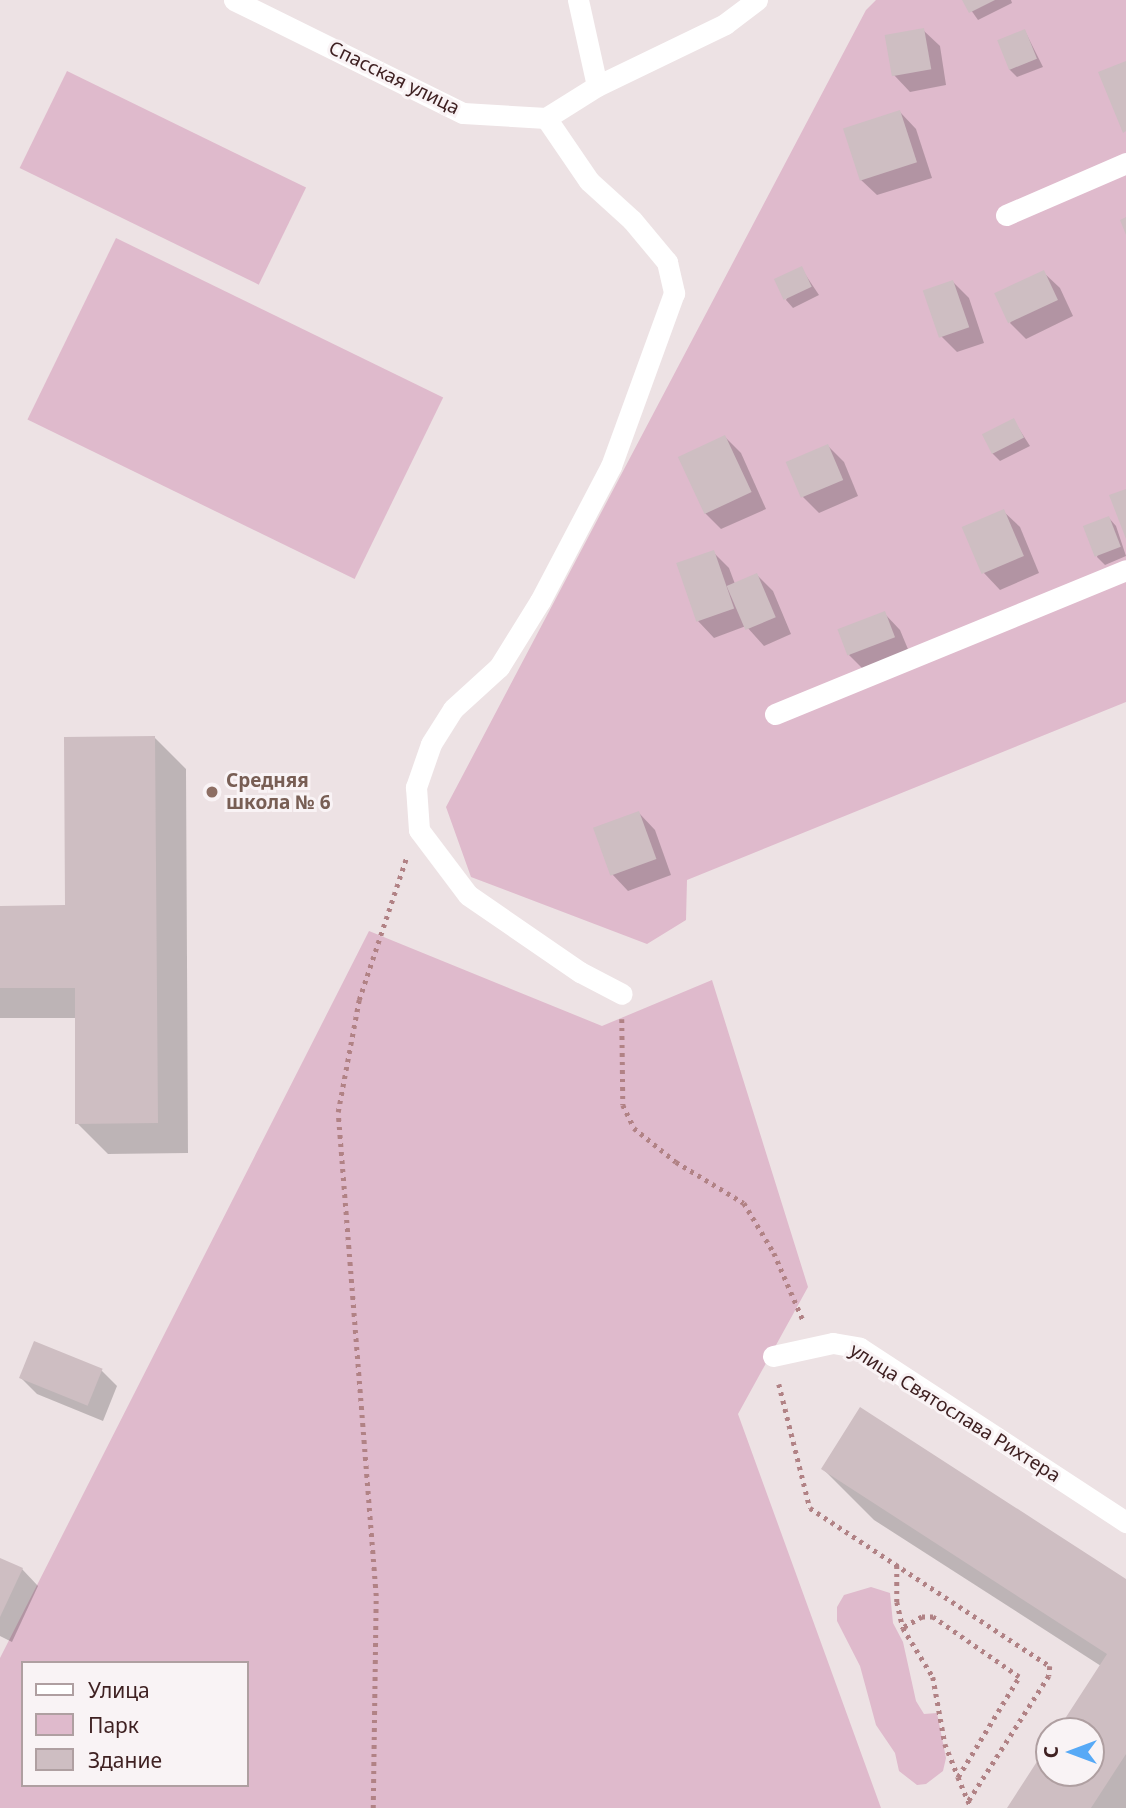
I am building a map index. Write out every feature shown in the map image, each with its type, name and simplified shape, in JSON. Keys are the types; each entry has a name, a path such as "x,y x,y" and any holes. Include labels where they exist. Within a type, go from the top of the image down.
{"street":[{"name":"Спасская улица","path":"234,0 463,113 545,118"},
{"path":"578,0 597,86"},
{"path":"622,994 580,972 468,895 419,830 416,787 431,744 453,709 499,667 540,601 611,466 674,293 667,262 632,220 589,181 545,118 597,86 725,24 757,0"},
{"path":"1006,215 1126,163"},
{"path":"775,714 1126,570"},
{"name":"улица Святослава Рихтера","path":"773,1356 834,1343 860,1348 1126,1522"}],"path":[{"path":"373,1808 376,1596 338,1112 359,1000 409,848 419,830"},
{"path":"622,994 623,1105 634,1128 676,1162 744,1203 774,1253 801,1318 834,1343"},
{"path":"773,1356 810,1508 1050,1666 1049,1676 968,1802"},
{"path":"897,1565 897,1602 903,1628 933,1677 945,1744 971,1808"},
{"path":"903,1628 922,1617 933,1617 1018,1677 958,1777"}],"green space":[{"path":"876,0 1126,0 1126,702 687,880 686,920 647,944 471,877 446,807 866,10"},
{"path":"67,71 306,188 259,285 20,168"},
{"path":"116,238 443,398 355,579 27,420"},
{"path":"369,931 602,1026 712,980 808,1287 738,1414 881,1808 0,1808 0,1658"},
{"path":"871,1587 890,1593 893,1623 903,1642 916,1701 924,1714 937,1713 946,1758 943,1771 926,1784 917,1785 899,1771 895,1753 876,1725 860,1666 837,1621 837,1607 844,1595"}],"building":[{"path":"962,0 995,0 969,13"},
{"path":"924,28 931,69 892,76 885,35"},
{"path":"1025,29 1037,59 1009,70 997,40"},
{"path":"1126,61 1126,131 1123,133 1098,72"},
{"path":"900,110 917,162 860,181 843,129"},
{"path":"1126,217 1126,235 1120,220"},
{"path":"802,266 812,287 784,300 774,279"},
{"path":"1044,270 1058,300 1008,323 994,293"},
{"path":"953,280 969,327 939,338 923,290"},
{"path":"1014,418 1024,438 992,454 982,434"},
{"path":"725,435 752,492 704,514 678,457"},
{"path":"828,444 843,480 801,498 786,462"},
{"path":"1126,489 1126,539 1109,495"},
{"path":"1004,509 1024,556 982,574 962,527"},
{"path":"1109,516 1121,547 1095,557 1083,526"},
{"path":"714,550 734,609 696,622 676,563"},
{"path":"757,573 776,617 745,630 727,586"},
{"path":"885,611 895,637 847,655 837,629"},
{"path":"155,736 158,1123 75,1124 75,988 0,988 0,906 65,905 64,737"},
{"path":"639,811 656,859 610,876 593,828"},
{"path":"34,1341 103,1369 88,1406 19,1378"},
{"path":"860,1407 1126,1579 1126,1754 1105,1786 1105,1717 1066,1717 1107,1654 821,1469"},
{"path":"0,1558 23,1568 0,1617"},
{"path":"1035,1765 1035,1787 1105,1787 1091,1808 1007,1808"}],"place":[{"name":"Средняя школа № 6","path":"212,792"}]}
